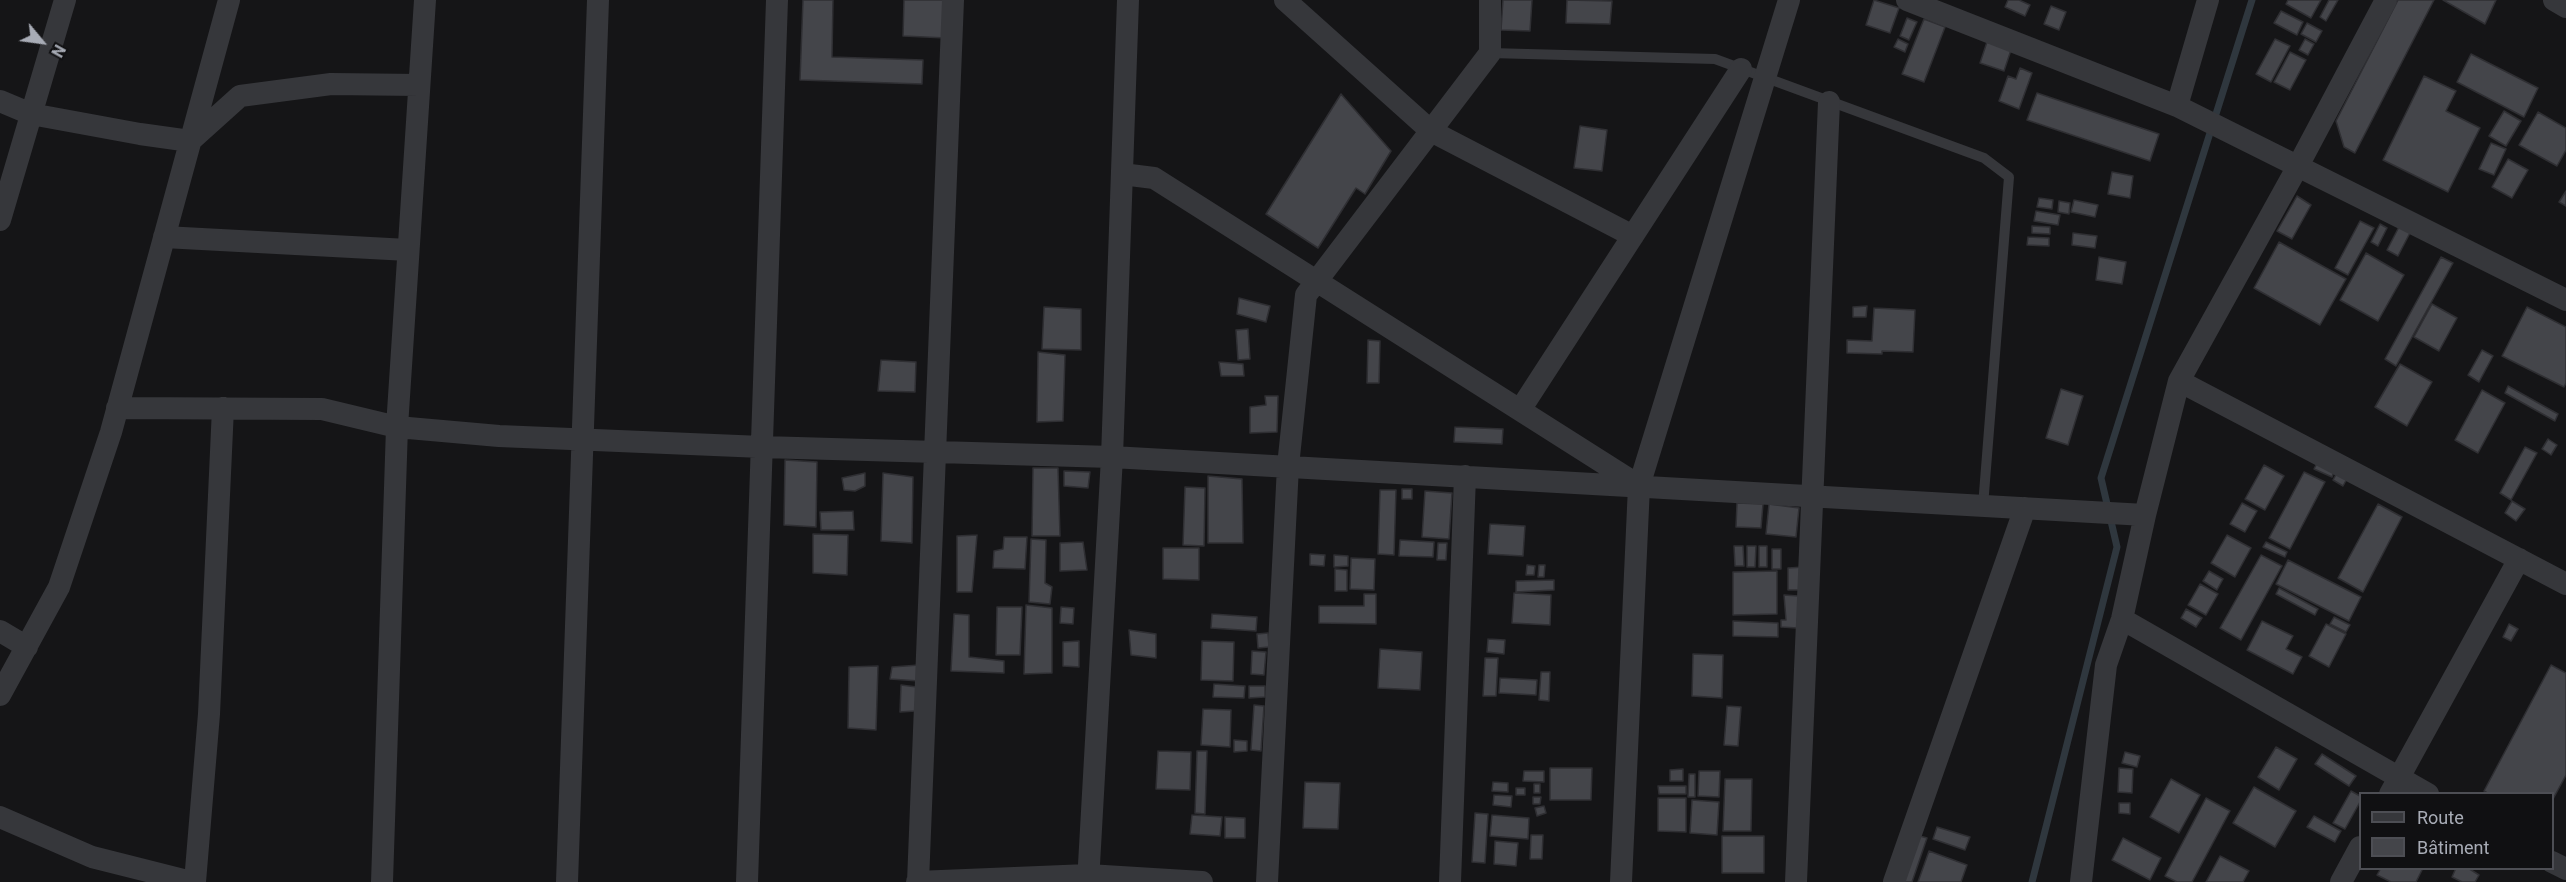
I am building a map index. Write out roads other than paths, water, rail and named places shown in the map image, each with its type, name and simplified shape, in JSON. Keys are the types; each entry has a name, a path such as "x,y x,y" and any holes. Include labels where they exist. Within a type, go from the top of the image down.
{"street":[{"path":"0,220 65,0"},
{"path":"0,695 59,587 117,408 228,0"},
{"path":"382,882 397,427 425,0"},
{"path":"567,882 598,0"},
{"path":"747,882 777,0"},
{"path":"953,0 917,882 1088,878 1202,882"},
{"path":"1088,878 1112,457 1128,0"},
{"path":"1285,0 1431,130 1633,236"},
{"path":"1267,882 1287,466 1306,296 1490,53 1490,0"},
{"path":"1621,882 1640,486 1789,0"},
{"path":"1907,0 2177,106 2566,300"},
{"path":"2177,106 2208,0"},
{"path":"2081,882 2106,664 2122,619 2145,515 2179,381 2298,166 2386,0"},
{"path":"2554,0 2566,7"},
{"path":"1520,410 1741,69"},
{"path":"0,101 31,114 190,141 240,96 331,84 419,85"},
{"path":"1796,882 1828,102"},
{"path":"1122,174 1154,178 1640,486"},
{"path":"164,237 408,250"},
{"path":"2179,381 2566,584"},
{"path":"117,408 322,409 397,427 499,436 935,453 1112,457 2145,515"},
{"path":"0,817 92,857 193,882 209,714 223,408"},
{"path":"1450,882 1465,476"},
{"path":"1894,882 2025,508"},
{"path":"2394,786 2519,559"},
{"path":"2122,619 2394,786 2420,792"},
{"path":"0,631 27,647"},
{"path":"2341,882 2359,850"},
{"path":"393,882 403,882"}],"lane":[{"path":"1490,53 1715,59 1984,158 2009,177 1983,506"}],"waterway":[{"path":"2032,882 2117,547 2101,478 2252,0"}]}
